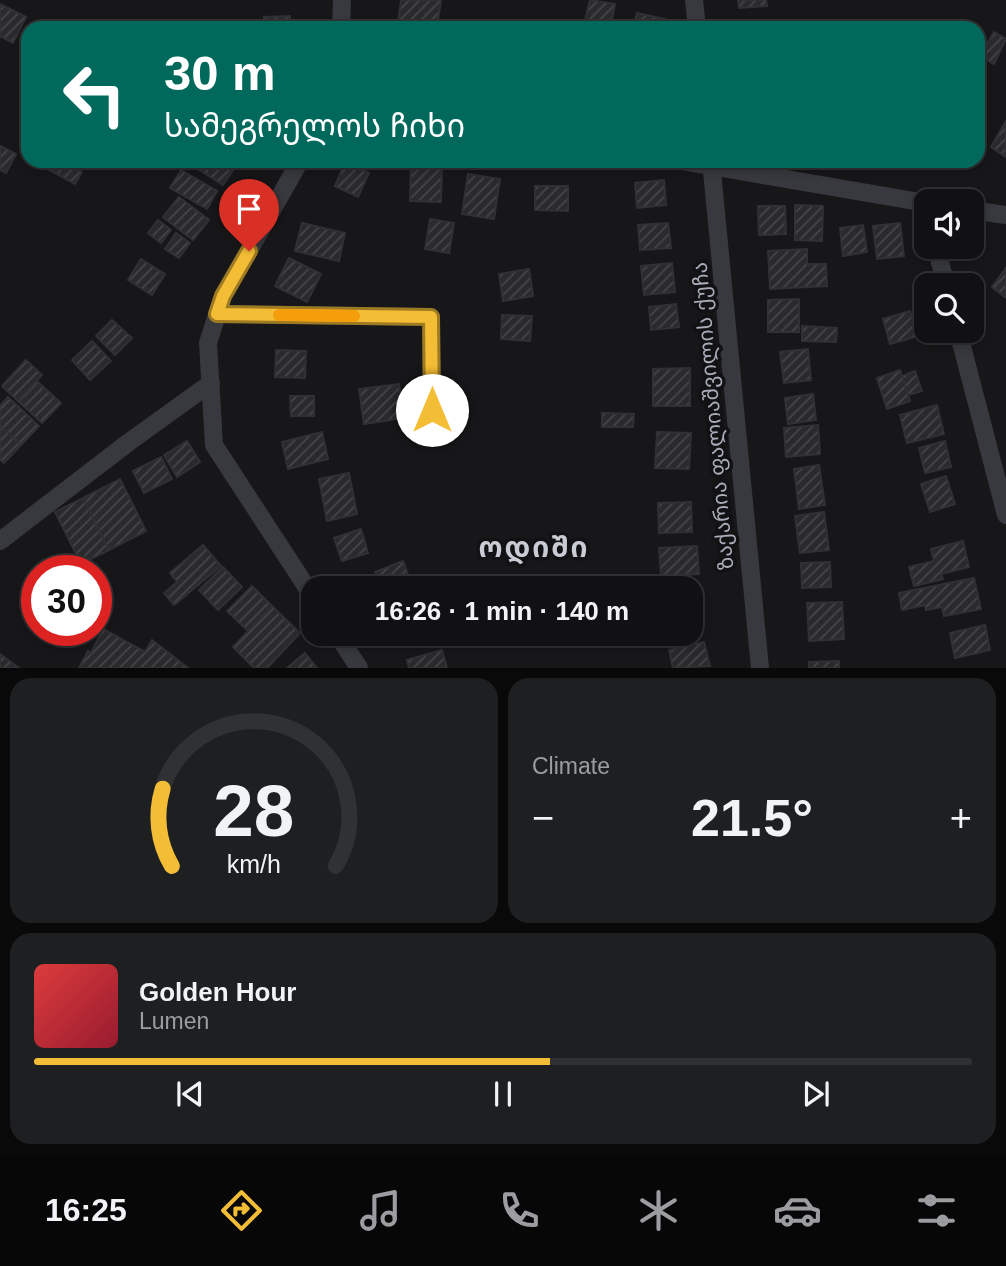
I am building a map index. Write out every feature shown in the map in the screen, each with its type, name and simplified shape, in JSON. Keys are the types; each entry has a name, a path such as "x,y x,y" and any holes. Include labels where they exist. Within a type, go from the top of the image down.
{"street":[{"path":"341,21 342,0"},
{"path":"694,0 696,21"},
{"path":"296,168 223,296 208,343 214,445 301,579"},
{"name":"ზაქარია ფალიაშვილის ქუჩა","path":"712,168 760,667"},
{"path":"733,168 914,202"},
{"path":"984,212 1006,215"},
{"path":"217,314 431,317 432,410"},
{"path":"961,343 1006,515"},
{"path":"0,541 211,383"},
{"path":"345,646 359,667"}],"building":[{"path":"401,0 441,0 438,21 398,21"},
{"path":"590,0 615,4 611,21 585,21"},
{"path":"738,0 766,0 767,6 739,8"},
{"path":"0,4 26,17 21,21 13,43 0,36"},
{"path":"637,13 665,19 665,21 635,21"},
{"path":"290,16 290,21 264,21 264,17"},
{"path":"994,32 1006,39 994,64 985,59 985,47"},
{"path":"1006,121 1006,157 991,147"},
{"path":"0,146 16,154 6,173 0,170"},
{"path":"46,168 75,168 82,172 75,184"},
{"path":"196,168 234,168 223,185"},
{"path":"342,168 358,168 369,173 358,197 335,186"},
{"path":"411,168 442,168 441,202 410,201"},
{"path":"181,170 217,191 207,209 170,188"},
{"path":"468,174 500,179 494,219 462,214"},
{"path":"664,180 666,205 637,208 635,183"},
{"path":"535,186 568,186 568,211 535,210"},
{"path":"179,197 209,220 193,240 163,217"},
{"path":"795,205 823,206 822,241 795,240"},
{"path":"758,206 785,206 786,234 759,235"},
{"path":"430,219 454,223 449,253 425,249"},
{"path":"158,220 171,230 161,243 148,233"},
{"path":"302,223 345,233 339,261 295,251"},
{"path":"668,223 671,248 640,250 638,225"},
{"path":"900,223 904,256 877,259 873,226"},
{"path":"863,225 867,252 843,256 840,228"},
{"path":"176,233 190,243 179,258 165,249"},
{"path":"807,249 807,264 826,264 827,286 770,289 768,251"},
{"path":"289,258 321,274 307,302 275,286"},
{"path":"141,259 165,274 152,295 128,280"},
{"path":"672,263 675,292 644,295 641,266"},
{"path":"1006,268 1006,298 992,287"},
{"path":"529,269 533,296 503,301 499,274"},
{"path":"799,299 799,332 768,332 768,300"},
{"path":"676,304 679,327 651,330 649,307"},
{"path":"910,311 914,337 890,344 883,319"},
{"path":"502,315 532,316 530,341 501,339"},
{"path":"112,320 132,338 115,355 96,336"},
{"path":"802,326 837,328 836,342 802,341"},
{"path":"92,341 111,361 90,380 72,360"},
{"path":"808,349 811,380 784,383 780,352"},
{"path":"276,350 306,351 305,378 275,377"},
{"path":"26,360 42,375 18,401 2,386"},
{"path":"690,368 690,406 653,406 653,369"},
{"path":"900,370 910,401 887,409 877,378"},
{"path":"915,371 922,391 908,395 902,376"},
{"path":"37,381 61,403 42,423 18,401"},
{"path":"399,384 404,418 364,424 359,389"},
{"path":"813,394 816,420 788,424 785,398"},
{"path":"290,396 314,396 314,416 291,416"},
{"path":"8,397 39,426 21,445 0,425 0,406"},
{"path":"937,405 944,434 907,443 900,415"},
{"path":"602,413 634,414 633,427 602,427"},
{"path":"0,425 21,445 4,463 0,460"},
{"path":"818,425 820,454 786,457 784,428"},
{"path":"322,432 328,459 288,469 282,442"},
{"path":"657,432 691,433 689,469 655,468"},
{"path":"187,441 200,462 177,477 164,455"},
{"path":"945,441 951,467 925,473 919,448"},
{"path":"161,457 172,479 144,493 133,471"},
{"path":"819,465 825,505 799,509 794,469"},
{"path":"349,473 357,514 327,521 319,479"},
{"path":"946,476 955,504 930,512 921,484"},
{"path":"120,479 146,531 109,550 83,498"},
{"path":"83,498 109,550 99,555 76,555 55,512"},
{"path":"691,502 692,532 659,533 658,503"},
{"path":"824,512 829,550 800,553 795,516"},
{"path":"361,529 368,553 342,561 334,538"},
{"path":"963,541 969,567 941,574 943,579 914,586 909,567 934,561 931,549"},
{"path":"203,545 221,566 174,605 164,593 177,582 170,573"},
{"path":"697,546 699,574 661,576 659,548"},
{"path":"403,561 409,576 376,576 375,572"},
{"path":"830,562 831,587 802,588 801,563"},
{"path":"223,567 242,587 218,610 199,590"},
{"path":"974,578 981,609 944,616 942,607 926,610 925,605 902,610 899,593"},
{"path":"252,586 272,606 248,631 227,611"},
{"path":"842,602 844,639 809,641 807,603"},
{"path":"272,606 300,633 267,668 254,668 233,647"},
{"path":"985,625 990,650 955,658 950,633"},
{"path":"112,634 145,652 152,640 188,668 79,668 88,651 91,653 94,646 112,646"},
{"path":"703,642 710,666 673,668 669,650 703,646"},
{"path":"442,650 447,668 409,668 407,660"},
{"path":"305,653 317,668 287,668"},
{"path":"0,654 19,668 0,668"},
{"path":"839,661 839,668 809,668 809,662"}],"slow traffic":[{"path":"279,315 354,316"}],"district":[{"name":"ოდიში","path":"534,547"}],"route":[{"path":"249,251 223,296 217,314 431,317 432,410"}]}
